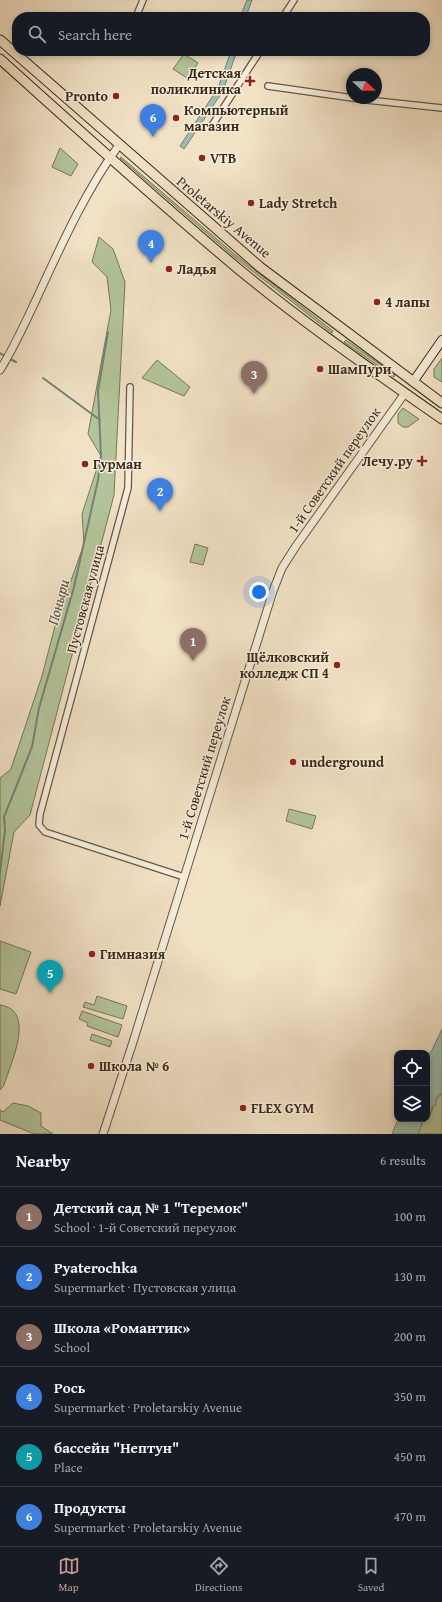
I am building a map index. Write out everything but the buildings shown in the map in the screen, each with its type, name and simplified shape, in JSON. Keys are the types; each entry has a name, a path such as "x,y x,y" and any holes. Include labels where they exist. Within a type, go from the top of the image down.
{"main road":[{"name":"Proletarskiy Avenue","path":"0,40 12,51"},
{"name":"Proletarskiy Avenue","path":"18,56 260,267 336,325 442,402"},
{"name":"Proletarskiy Avenue","path":"0,59 109,158 236,267 327,338 442,419"},
{"path":"327,338 332,338 337,335 336,325"},
{"path":"405,393 442,340"}],"street":[{"path":"138,12 144,0"},
{"path":"286,12 294,0"},
{"path":"211,127 257,56"},
{"path":"268,86 367,100 442,108"},
{"path":"0,370 10,353 76,216 109,158 119,145"},
{"name":"Пустовская улица","path":"130,387 128,488 40,814 39,825 45,832 184,877"},
{"name":"1-й Советский переулок","path":"103,1134 273,591 282,568 405,393"}],"shaded area":[{"path":"247,0 252,0 248,12 242,12"},
{"path":"183,56 187,56 198,63 187,78 173,69"},
{"path":"229,56 235,56 223,91 184,149 180,146 218,88"},
{"path":"60,148 78,164 71,176 52,167"},
{"path":"121,157 233,253 333,331 332,333 232,255 120,158"},
{"path":"99,237 113,249 125,282 114,495 30,815 14,832 0,906 0,778 11,769 42,676 55,626 84,544 82,514 101,456 88,434 111,310 107,277 92,262"},
{"path":"346,340 395,375 394,377 344,342"},
{"path":"442,358 442,382 434,377 434,369"},
{"path":"157,360 190,387 184,396 142,378"},
{"path":"403,408 419,419 408,427 403,427 398,423 398,414"},
{"path":"195,544 208,548 203,565 190,562"},
{"path":"289,809 316,816 312,829 286,821"},
{"path":"0,941 31,952 16,994 0,989"},
{"path":"97,996 127,1006 123,1019 83,1007 85,1002 94,1005"},
{"path":"0,1005 11,1009 17,1017 19,1027 15,1052 4,1085 0,1090"},
{"path":"82,1011 122,1025 118,1037 87,1026 88,1023 79,1019"},
{"path":"442,1029 442,1093 436,1098 436,1105 432,1107 430,1115 430,1053"},
{"path":"92,1034 112,1041 110,1047 90,1040"},
{"path":"442,1093 442,1134 418,1134 422,1122 430,1122 430,1116"},
{"path":"13,1103 28,1106 41,1113 41,1126 53,1134 34,1134 0,1120 0,1110 3,1112"},
{"path":"397,1122 422,1122 418,1134 392,1134"}],"waterway":[{"name":"Поныри","path":"0,873 5,830 4,817 32,747 39,708 74,587 98,480 101,456 98,391 108,332"},
{"path":"0,353 6,357"},
{"path":"10,359 16,362"},
{"path":"43,378 100,420"}],"place":[{"name":"Детская поликлиника","path":"250,81"},
{"name":"Pronto","path":"116,96"},
{"name":"Компьютерный магазин","path":"176,118"},
{"name":"Продукты","path":"153,137"},
{"name":"VTB","path":"202,158"},
{"name":"Lady Stretch","path":"251,203"},
{"name":"Рось","path":"151,263"},
{"name":"Ладья","path":"169,269"},
{"name":"4 лапы","path":"377,302"},
{"name":"ШамПури","path":"320,369"},
{"name":"Школа «Романтик»","path":"254,394"},
{"name":"Лечу.ру","path":"422,461"},
{"name":"Гурман","path":"85,464"},
{"name":"Pyaterochka","path":"160,511"},
{"name":"Детский сад № 1 \"Теремок\"","path":"193,661"},
{"name":"Щёлковский колледж СП 4","path":"337,665"},
{"name":"underground","path":"293,762"},
{"name":"Гимназия","path":"92,954"},
{"name":"бассейн \"Нептун\"","path":"50,993"},
{"name":"Школа № 6","path":"91,1066"},
{"name":"FLEX GYM","path":"243,1108"}]}
